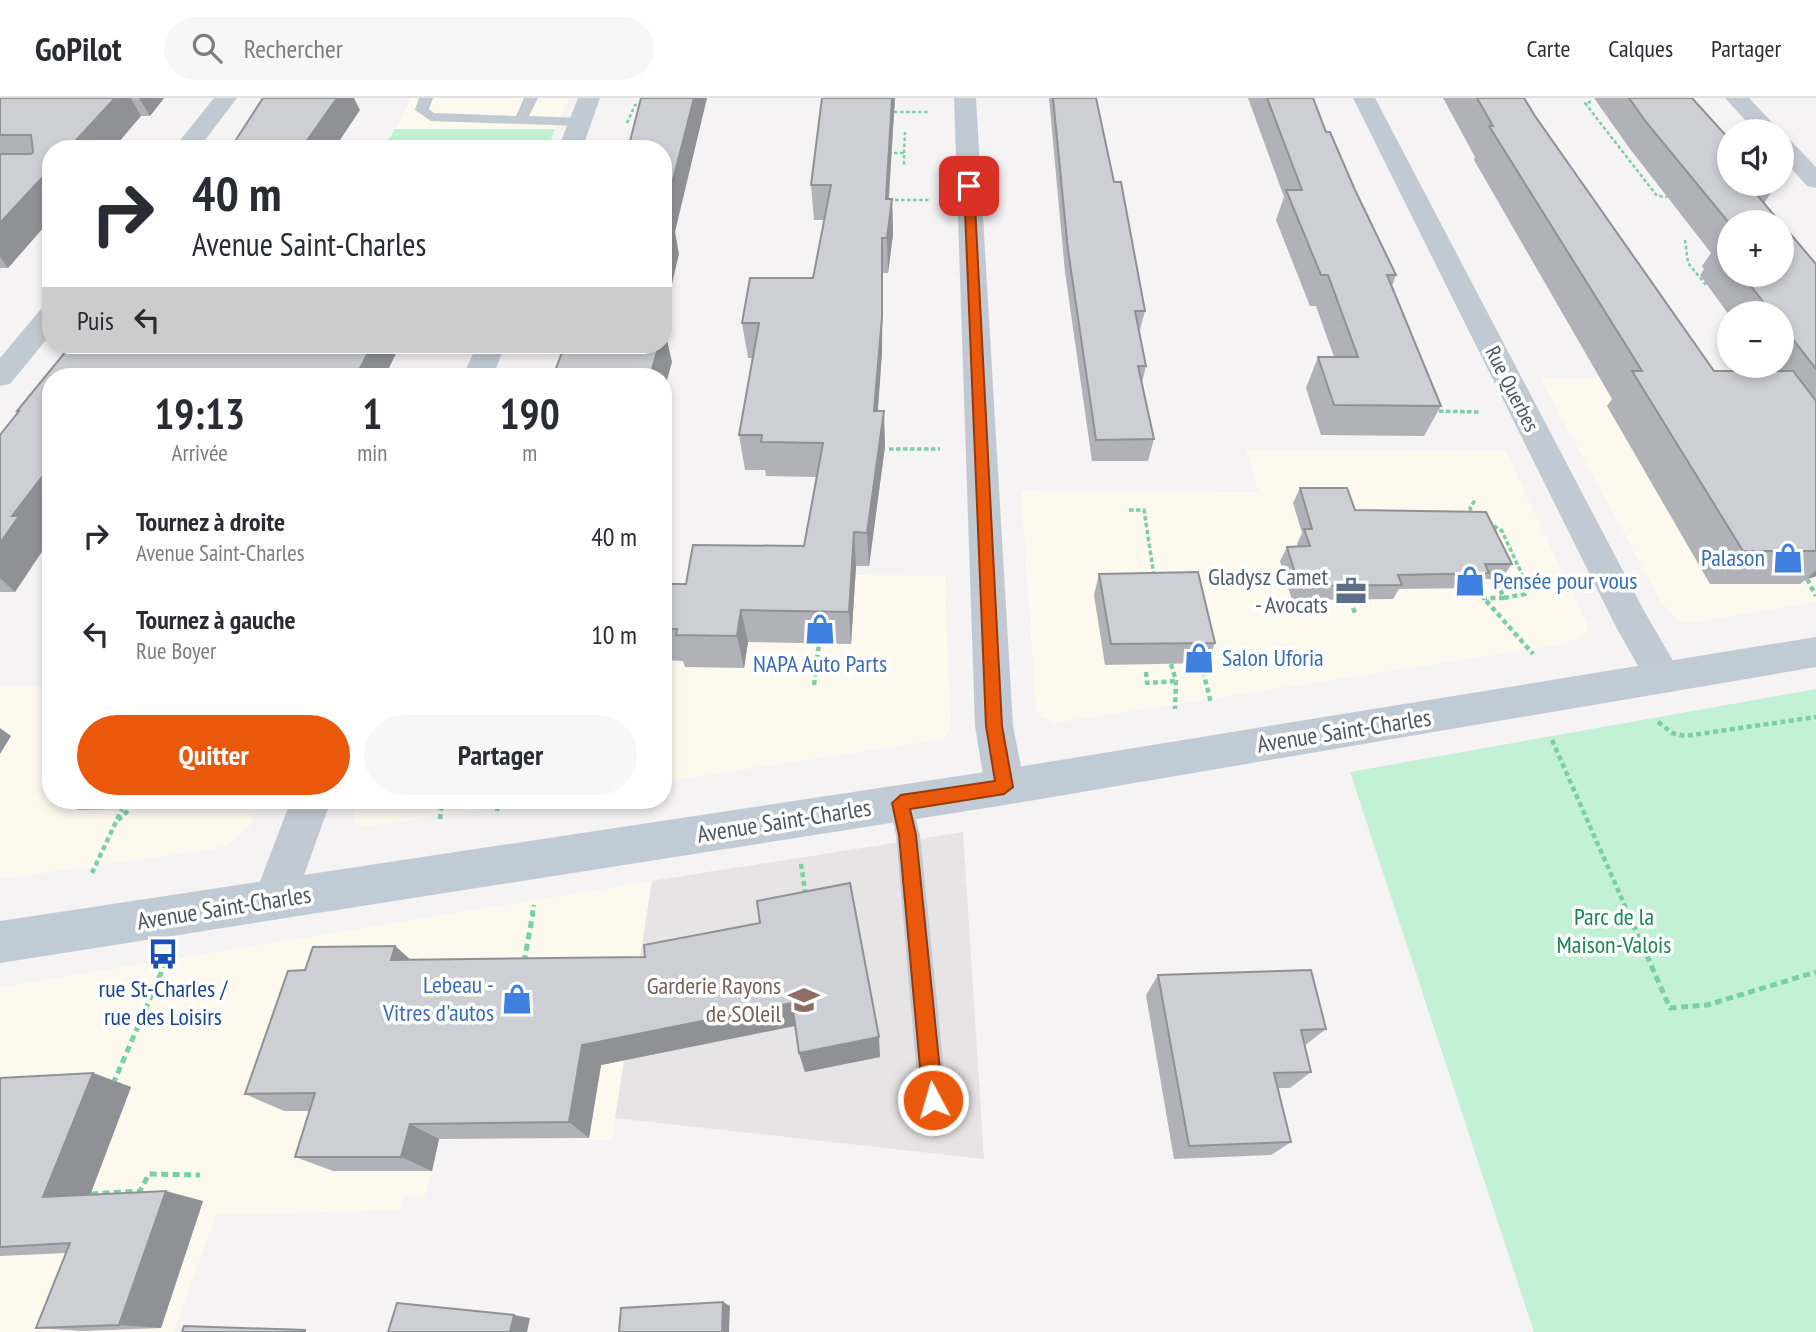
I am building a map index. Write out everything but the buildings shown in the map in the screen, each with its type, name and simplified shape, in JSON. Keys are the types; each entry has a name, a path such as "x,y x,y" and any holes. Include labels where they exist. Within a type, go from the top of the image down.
{"main road":[{"name":"Avenue Saint-Charles","path":"0,942 1004,787 1816,652"}],"street":[{"path":"192,140 226,98"},
{"path":"573,140 589,98"},
{"path":"965,98 994,726 1004,787"},
{"name":"Rue Querbes","path":"1364,98 1629,617 1664,678"},
{"path":"1736,98 1756,119"},
{"path":"1794,158 1816,181"},
{"path":"0,377 42,326"},
{"path":"275,900 309,809"}],"lane":[{"path":"426,98 422,110 431,117 580,122"},
{"path":"522,120 531,98"},
{"path":"901,803 908,835 933,1100"}],"path":[{"path":"1591,102 1585,103 1657,196 1667,197"},
{"path":"627,123 635,105 651,105"},
{"path":"894,112 931,112"},
{"path":"904,166 905,132"},
{"path":"888,153 904,153"},
{"path":"888,200 934,201"},
{"path":"1685,240 1688,263 1706,285"},
{"path":"1421,411 1491,412"},
{"path":"889,449 950,449"},
{"path":"1475,500 1470,508 1474,518 1495,525 1502,531 1527,586 1525,594 1481,598"},
{"path":"1129,510 1143,510 1155,582"},
{"path":"1494,579 1504,598"},
{"path":"1807,579 1816,596"},
{"path":"1475,588 1533,654"},
{"path":"1350,600 1355,613"},
{"path":"814,685 819,643"},
{"path":"1201,663 1211,703"},
{"path":"1171,664 1176,681 1175,709"},
{"path":"1146,672 1147,683 1176,681"},
{"path":"1653,718 1671,733 1685,736 1816,717"},
{"path":"1547,730 1670,1008 1707,1005 1816,972"},
{"path":"92,873 122,809"},
{"path":"116,822 130,809"},
{"path":"440,820 441,809"},
{"path":"800,852 807,905"},
{"path":"523,971 536,895"},
{"path":"112,1088 171,953"},
{"path":"91,1194 140,1191 149,1174 200,1175"}],"shaded area":[{"path":"412,98 569,98 555,129 395,129"},
{"path":"1540,378 1751,378 1816,470 1816,602 1689,623 1678,621 1661,602"},
{"path":"1246,449 1505,450 1588,627 1585,635 1565,644 1055,723 1040,716 1036,708 1021,491 1258,492"},
{"path":"701,573 945,576 950,717 949,730 945,737 938,740 672,781 672,660 684,660"},
{"path":"0,687 42,687 42,809 257,809 250,826 229,844 216,849 0,879"},
{"path":"355,809 485,809 366,827 353,821"},
{"name":"Garderie Rayons de SOleil","path":"963,832 984,1159 615,1118 652,881"},
{"path":"652,881 612,1140 440,1139 425,1196 404,1197 400,1210 216,1215 174,1332 0,1332 0,987"}],"green space":[{"path":"395,129 555,129 551,140 388,140"},
{"name":"Parc de la Maison-Valois","path":"1816,689 1816,1332 1534,1332 1350,772"}],"place":[{"name":"Palason","path":"1788,558"},
{"name":"Pensée pour vous","path":"1470,581"},
{"name":"Gladysz Camet - Avocats","path":"1351,591"},
{"name":"NAPA Auto Parts","path":"820,629"},
{"name":"Salon Uforia","path":"1199,658"},
{"name":"rue St-Charles / rue des Loisirs","path":"163,954"},
{"name":"Lebeau - Vitres d'autos","path":"517,999"},
{"name":"Garderie Rayons de SOleil","path":"804,1000"}],"route":[{"path":"933,1100 908,835 901,803 1004,787 994,726 969,186"}]}
